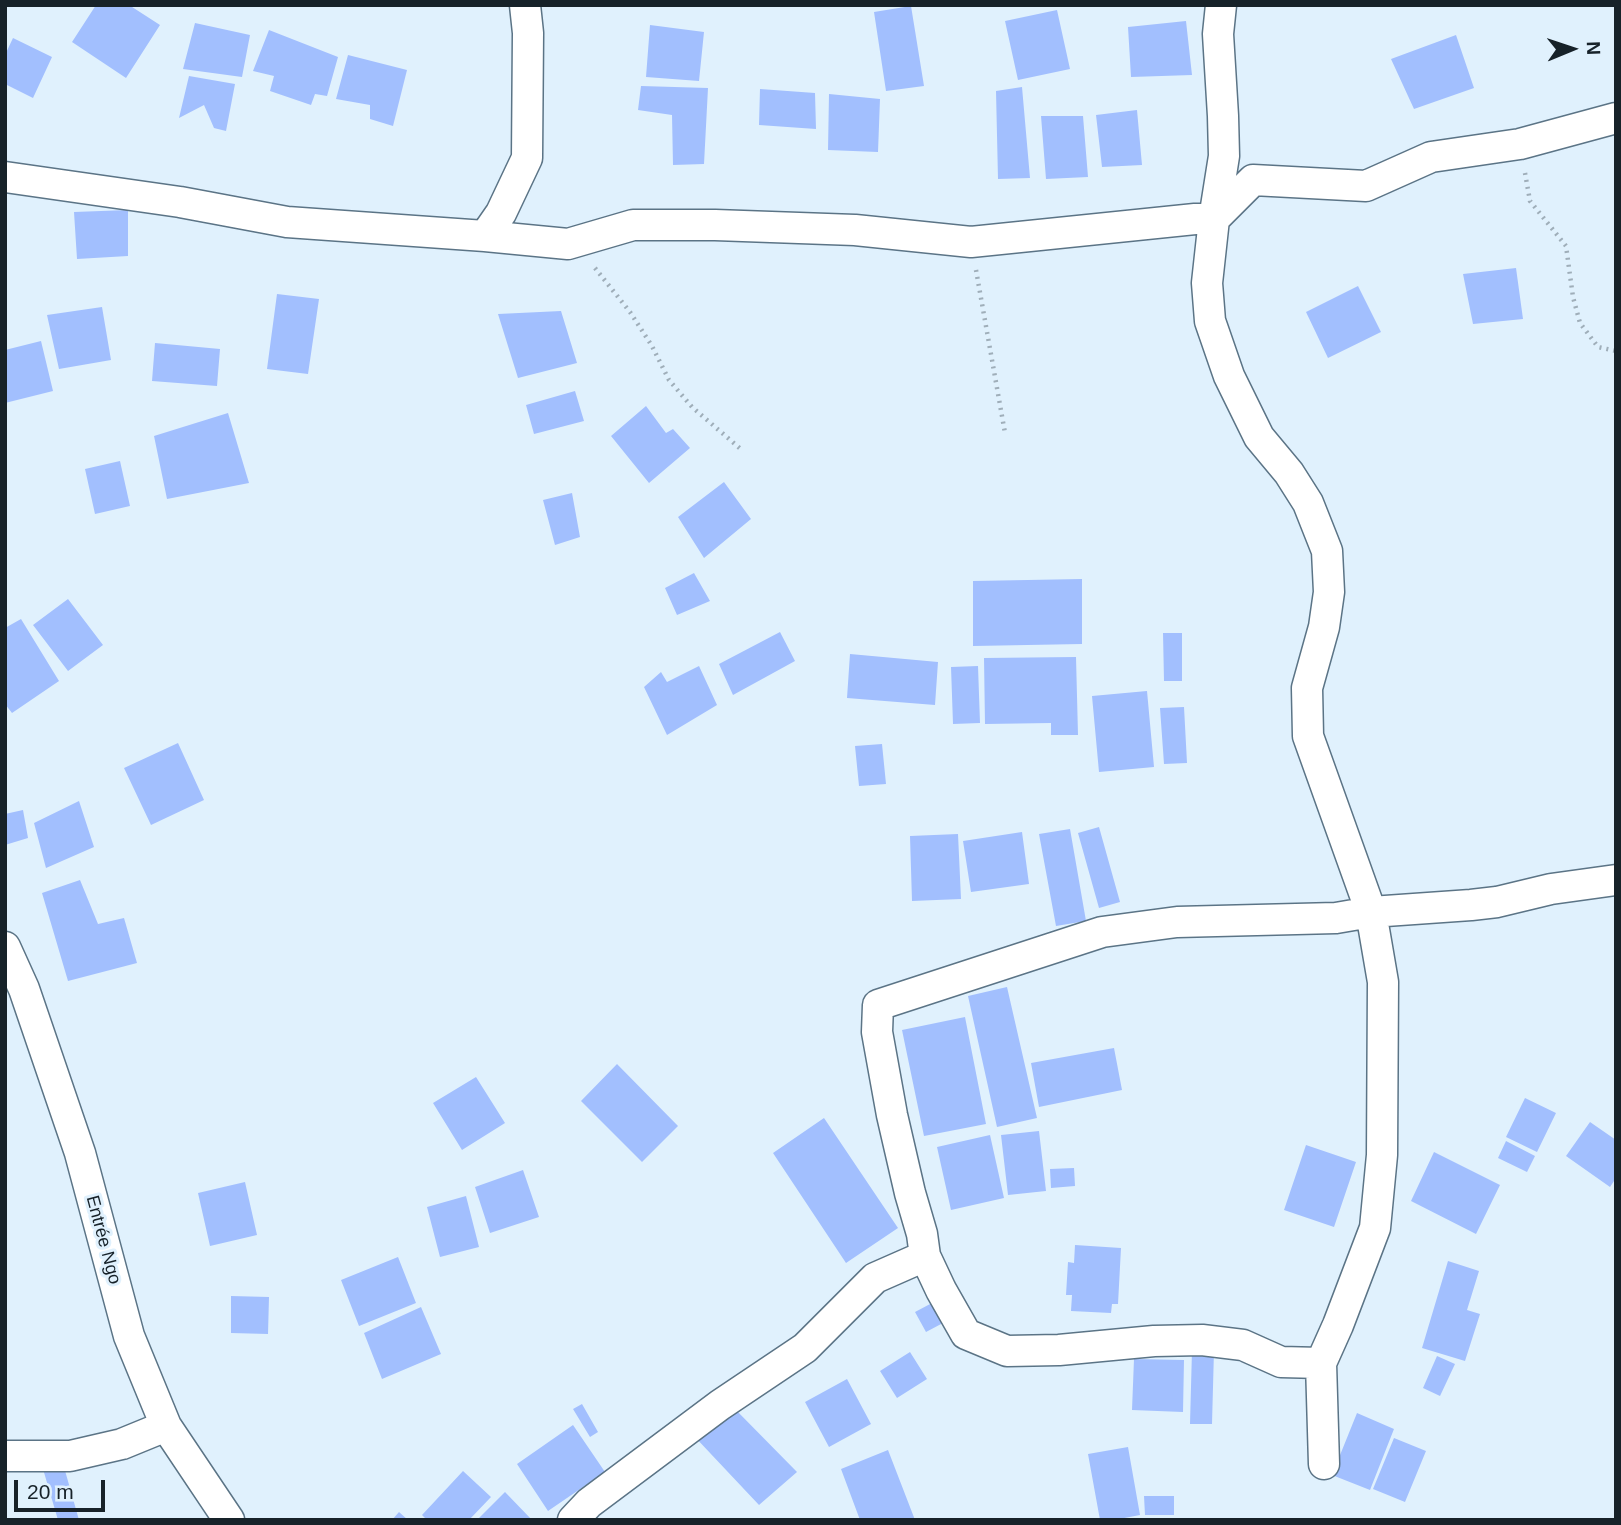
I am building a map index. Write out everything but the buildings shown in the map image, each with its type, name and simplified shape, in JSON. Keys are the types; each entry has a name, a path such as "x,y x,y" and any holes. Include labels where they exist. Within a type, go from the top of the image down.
{"street":[{"path":"485,236 500,214 527,158 528,33 525,5"},
{"path":"1221,5 1218,34 1224,156 1207,283 1210,320 1229,376 1259,437 1289,473 1308,503 1327,551 1329,592 1324,627 1307,688 1308,736 1371,912 1383,982 1382,1155 1375,1228 1321,1363 1324,1464"},
{"path":"5,177 180,202 287,222 568,244 633,225 855,230 971,242 1214,219 1253,180 1366,186 1431,157 1520,144 1616,118"},
{"path":"1321,1363 1281,1362 1243,1345 1202,1340 1154,1340 1059,1350 1007,1351 966,1334 925,1256 892,1115 877,1032 878,1005 1102,932 1177,922 1336,918 1371,912 1497,902 1551,889 1616,880"},
{"name":"Entrée Ngo","path":"5,947 24,989 80,1153 129,1336 166,1426 229,1520"},
{"path":"573,1520 589,1503 709,1413 804,1348 876,1278 925,1256"},
{"path":"5,1456 70,1456 122,1444 166,1426"}],"path":[{"path":"1520,144 1530,201 1566,246 1573,297 1580,323 1598,347 1616,351"},
{"path":"971,242 1005,433"},
{"path":"568,244 596,269 630,312 652,346 669,380 692,407 743,452"}]}
